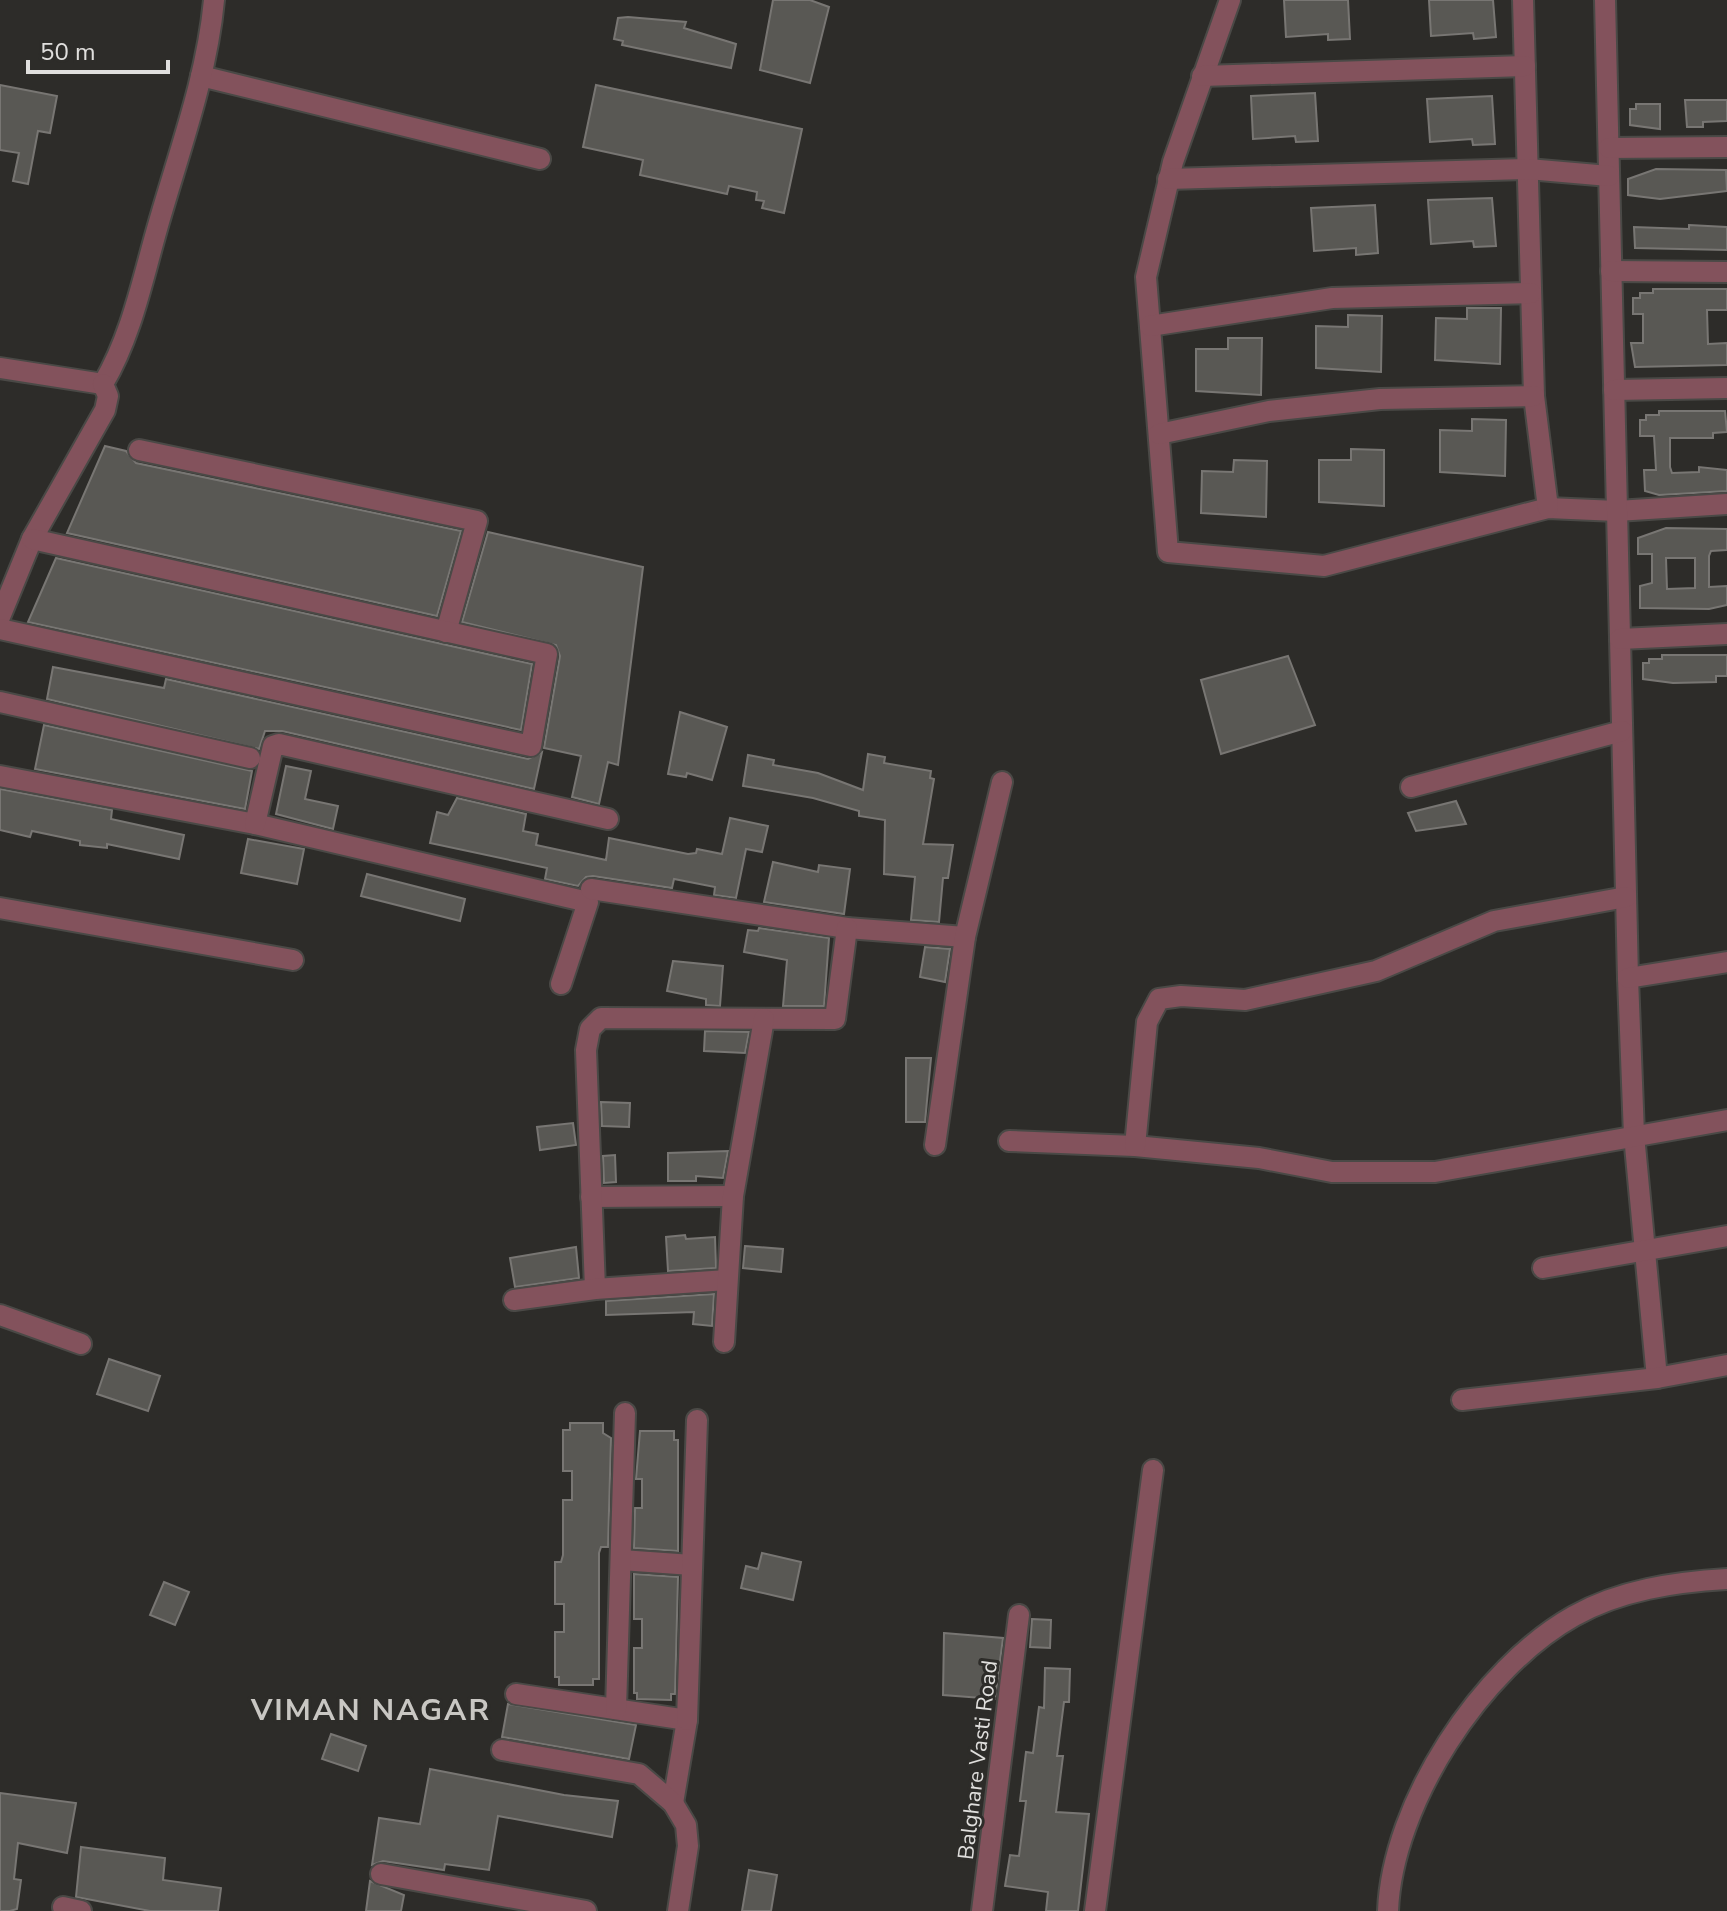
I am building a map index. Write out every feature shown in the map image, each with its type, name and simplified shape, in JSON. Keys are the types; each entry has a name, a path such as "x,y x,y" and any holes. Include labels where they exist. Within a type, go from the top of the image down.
{"street":[{"path":"0,617 32,539 105,410 108,396 103,384 124,343 201,76 214,0"},
{"path":"1230,0 1168,179 1146,277 1168,552 1324,566 1548,508 1617,511 1727,504"},
{"path":"1523,0 1534,396 1548,508"},
{"path":"1605,0 1628,978 1634,1135 1657,1378"},
{"path":"1202,76 1525,66"},
{"path":"201,76 540,159"},
{"path":"1609,148 1727,147"},
{"path":"1168,179 1528,169 1609,176"},
{"path":"1611,271 1727,272"},
{"path":"1150,326 1332,298 1531,293"},
{"path":"0,368 103,384"},
{"path":"1614,390 1727,388"},
{"path":"1159,434 1269,411 1380,399 1534,396"},
{"path":"139,450 477,521 446,632"},
{"path":"0,629 531,746 547,654 32,539"},
{"path":"1620,639 1727,634"},
{"path":"0,702 250,758"},
{"path":"1411,787 1622,731"},
{"path":"255,824 273,746 279,744 608,819"},
{"path":"0,776 255,824 588,902 561,984"},
{"path":"935,1145 965,937 1002,782"},
{"path":"591,889 847,928 965,937"},
{"path":"1135,1146 1147,1022 1159,999 1181,996 1245,1000 1376,971 1494,921 1626,897"},
{"path":"0,908 293,960"},
{"path":"595,1289 586,1050 590,1029 601,1018 835,1019 847,928"},
{"path":"1628,978 1727,962"},
{"path":"724,1342 733,1196 764,1019"},
{"path":"1009,1141 1135,1146 1259,1158 1332,1172 1435,1172 1727,1120"},
{"path":"591,1197 733,1196"},
{"path":"1543,1268 1727,1236"},
{"path":"514,1300 595,1289 727,1280"},
{"path":"0,1315 81,1344"},
{"path":"1462,1400 1657,1378 1727,1365"},
{"path":"616,1709 625,1413"},
{"path":"673,1803 687,1720 697,1420"},
{"path":"1095,1911 1153,1470"},
{"path":"621,1560 692,1565"},
{"path":"1388,1911 1389,1886 1408,1819 1441,1755 1489,1687 1525,1650 1574,1616 1629,1594 1682,1582 1727,1579"},
{"name":"Balghare Vasti Road","path":"982,1911 1019,1615"},
{"path":"516,1694 687,1720"},
{"path":"502,1750 639,1774 673,1803 686,1825 688,1846 678,1911"},
{"path":"381,1874 586,1911"}],"building":[{"path":"773,0 810,0 829,7 810,83 760,70"},
{"path":"1284,0 1348,0 1350,39 1328,40 1328,34 1286,37"},
{"path":"1429,0 1493,0 1496,37 1474,39 1473,33 1431,36"},
{"path":"618,18 686,22 684,28 736,44 731,68 622,45 623,41 614,39"},
{"path":"0,85 57,96 50,133 38,131 28,184 13,181 19,153 0,150"},
{"path":"596,85 802,129 784,213 762,208 764,201 756,200 757,192 729,186 727,194 640,175 643,160 583,147"},
{"path":"1315,93 1318,141 1296,142 1295,136 1253,139 1251,96"},
{"path":"1492,96 1495,144 1473,145 1472,139 1430,142 1427,99"},
{"path":"1685,100 1727,100 1727,121 1703,122 1703,127 1687,127"},
{"path":"1636,104 1660,104 1660,129 1630,125 1630,109 1636,109"},
{"path":"1656,169 1726,170 1727,191 1660,199 1628,195 1628,179"},
{"path":"1492,198 1496,246 1474,247 1473,241 1431,244 1428,200"},
{"path":"1375,205 1378,253 1356,255 1356,248 1314,251 1311,208"},
{"path":"1689,225 1727,227 1727,250 1635,248 1634,227 1689,229"},
{"path":"1653,289 1727,289 1727,310 1707,310 1708,344 1727,343 1727,365 1635,367 1631,343 1643,343 1643,314 1633,314 1633,298 1640,298 1640,293 1653,293"},
{"path":"1467,308 1501,308 1500,364 1435,360 1436,318 1467,319"},
{"path":"1348,315 1382,316 1381,372 1316,368 1316,326 1348,327"},
{"path":"1228,338 1262,338 1261,395 1196,391 1196,349 1228,349"},
{"path":"1659,411 1725,411 1727,432 1713,433 1713,438 1670,438 1670,467 1672,473 1699,472 1699,467 1727,470 1727,491 1659,495 1645,491 1644,470 1656,470 1654,436 1640,436 1640,420 1646,420 1646,415 1659,415"},
{"path":"1472,419 1506,420 1505,476 1440,472 1440,430 1472,431"},
{"path":"105,446 126,451 136,463 461,531 437,616 67,533"},
{"path":"1351,449 1384,450 1384,506 1319,502 1319,460 1351,460"},
{"path":"1234,460 1267,461 1266,517 1201,513 1202,471 1233,472"},
{"path":"1666,528 1727,529 1727,550 1711,551 1709,556 1709,587 1727,586 1727,605 1709,609 1640,608 1640,586 1652,583 1652,554 1638,554 1638,538","holes":["1666,558 1695,558 1695,588 1667,589"]},
{"path":"488,532 643,567 618,765 608,762 599,804 572,797 581,756 544,748 560,656 556,645 462,622"},
{"path":"56,558 532,664 521,730 28,622"},
{"path":"1662,655 1727,655 1727,676 1716,676 1716,682 1673,683 1643,679 1643,663 1649,663 1649,659 1662,659"},
{"path":"1288,656 1315,725 1221,754 1201,680"},
{"path":"53,667 164,688 166,679 528,759 542,752 534,789 282,731 265,731 259,749 47,699"},
{"path":"680,712 727,727 712,780 687,773 686,777 668,774"},
{"path":"44,725 252,771 245,809 35,769"},
{"path":"868,754 885,757 884,763 931,771 930,778 934,779 923,844 953,845 948,878 943,878 939,922 911,920 915,877 884,874 885,820 859,816 859,811 813,798 743,786 748,755 774,760 773,765 818,773 863,790"},
{"path":"286,766 311,771 305,799 338,806 333,829 276,814"},
{"path":"0,789 112,810 111,819 184,835 179,859 107,844 107,848 80,845 80,841 32,831 30,837 0,830"},
{"path":"457,798 526,814 523,831 538,834 536,845 606,860 609,838 688,854 696,853 697,849 722,854 730,818 768,826 762,852 746,849 736,898 714,895 715,887 674,879 672,888 593,876 586,877 578,886 545,879 547,868 430,843 437,812 448,815"},
{"path":"1456,801 1466,824 1416,831 1408,813"},
{"path":"248,839 304,849 297,884 241,873"},
{"path":"773,862 818,872 819,865 850,869 844,914 764,902"},
{"path":"367,874 465,899 460,921 361,896"},
{"path":"759,928 829,938 824,1006 783,1006 787,960 744,952 748,930 758,931"},
{"path":"925,947 950,949 945,982 920,977"},
{"path":"673,961 723,966 720,1006 706,1005 706,999 667,991"},
{"path":"705,1031 749,1032 745,1053 704,1051"},
{"path":"906,1058 931,1058 925,1122 906,1122"},
{"path":"601,1102 630,1103 629,1127 602,1126"},
{"path":"573,1123 576,1145 540,1150 537,1127"},
{"path":"728,1151 723,1178 696,1176 696,1181 668,1181 668,1153"},
{"path":"615,1155 616,1182 604,1183 603,1156"},
{"path":"685,1235 686,1239 715,1237 716,1268 668,1271 666,1237"},
{"path":"745,1246 783,1249 781,1272 743,1268"},
{"path":"576,1247 579,1278 515,1287 510,1258"},
{"path":"714,1294 712,1326 693,1324 694,1312 606,1315 606,1301"},
{"path":"109,1359 160,1376 148,1411 97,1394"},
{"path":"570,1423 603,1423 603,1433 611,1438 608,1547 601,1547 599,1553 599,1679 593,1679 593,1685 559,1685 559,1677 555,1677 555,1632 564,1632 564,1604 555,1604 555,1562 561,1562 563,1555 563,1500 572,1500 572,1471 563,1471 563,1430 570,1430"},
{"path":"640,1431 674,1431 674,1440 678,1440 678,1551 634,1548 635,1508 642,1508 642,1479 636,1479"},
{"path":"762,1553 801,1562 793,1600 741,1588 746,1566 758,1569"},
{"path":"634,1574 678,1577 675,1694 671,1694 671,1700 637,1699 637,1693 634,1693 634,1648 642,1648 642,1619 634,1619"},
{"path":"164,1582 189,1592 175,1625 150,1615"},
{"path":"1032,1619 1051,1620 1050,1648 1030,1647"},
{"path":"944,1633 1003,1638 995,1699 943,1695"},
{"path":"1045,1668 1070,1669 1069,1702 1064,1702 1057,1756 1063,1756 1056,1812 1089,1814 1078,1911 1046,1911 1048,1892 1005,1886 1010,1855 1019,1856 1026,1801 1020,1801 1026,1752 1033,1753 1039,1707 1044,1708"},
{"path":"508,1704 636,1725 629,1759 502,1737"},
{"path":"331,1734 366,1746 358,1771 322,1759"},
{"path":"430,1769 564,1795 618,1801 612,1837 498,1816 489,1870 445,1864 444,1870 383,1861 372,1865 379,1818 420,1824"},
{"path":"0,1793 76,1803 67,1853 18,1843 14,1879 21,1880 17,1909 10,1911 0,1911"},
{"path":"81,1847 165,1858 163,1880 221,1888 218,1911 150,1911 76,1897"},
{"path":"749,1870 777,1875 771,1911 742,1911"},
{"path":"370,1881 404,1895 401,1911 366,1911"}],"district":[{"name":"VIMAN NAGAR","path":"371,1710"}]}
